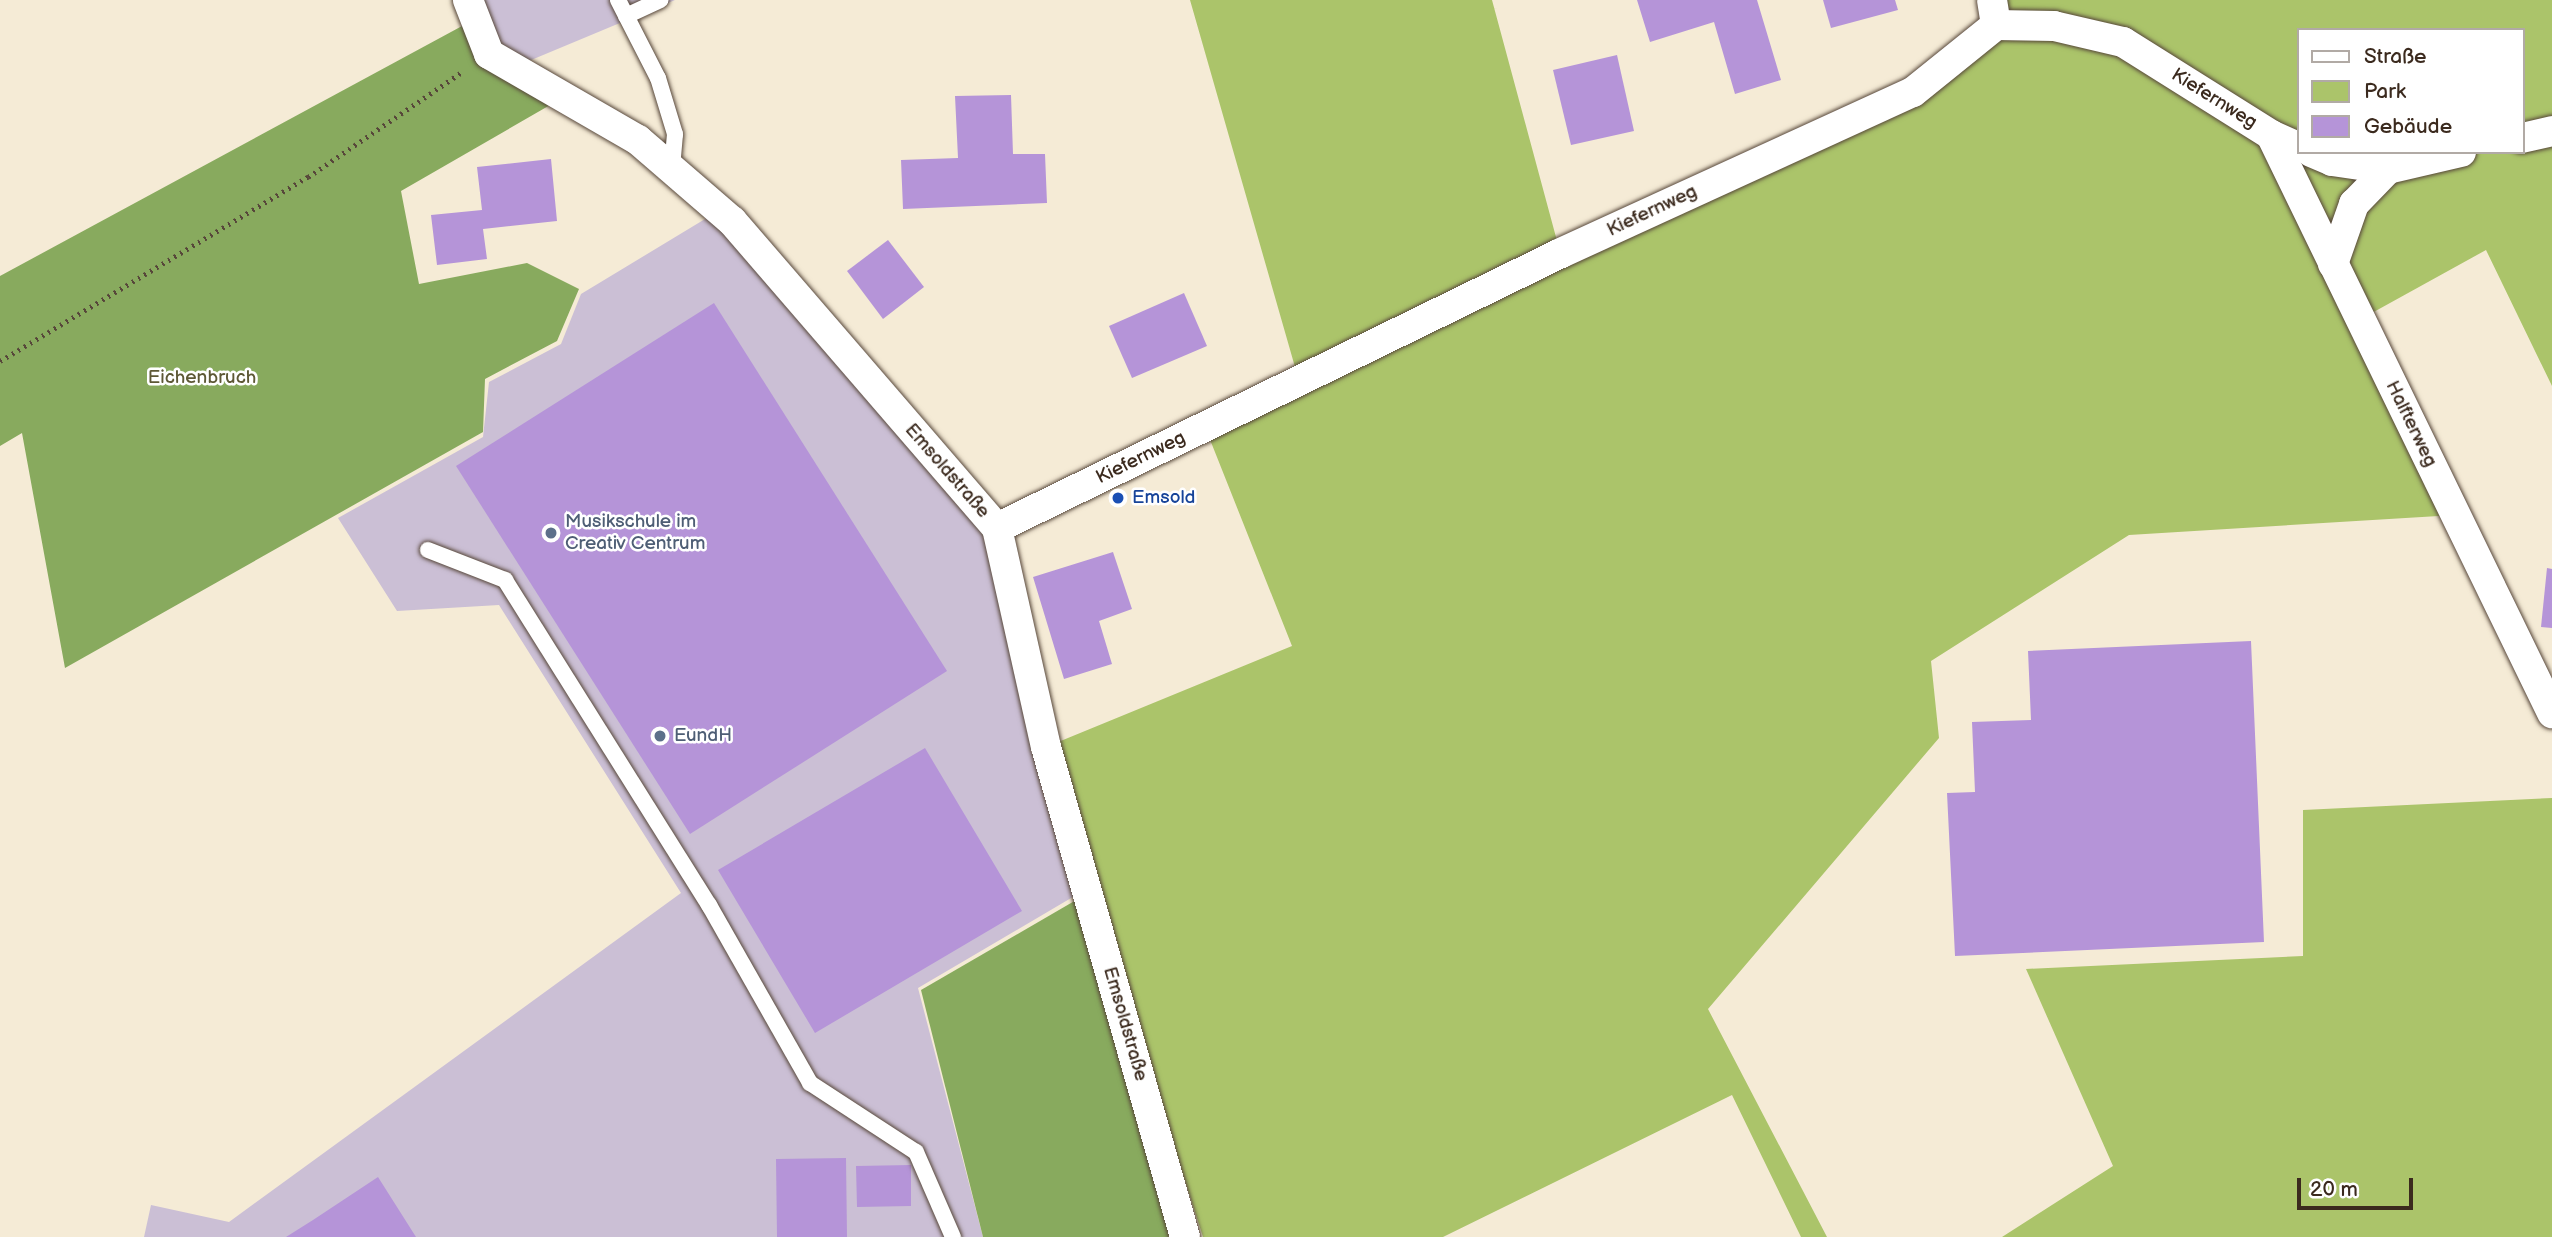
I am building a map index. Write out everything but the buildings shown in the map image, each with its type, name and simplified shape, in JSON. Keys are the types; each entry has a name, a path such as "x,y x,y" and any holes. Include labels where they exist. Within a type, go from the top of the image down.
{"street":[{"path":"468,0 489,54"},
{"name":"Kiefernweg","path":"997,528 1561,253 1913,92 1994,12 2123,42 2271,135 2296,146"},
{"name":"Emsoldstraße","path":"489,54 638,140 732,221 997,528 1046,747 1185,1237"},
{"path":"2524,138 2552,131"},
{"name":"Halfterweg","path":"2271,135 2552,713"},
{"path":"2316,154 2332,161 2388,169 2452,154"},
{"path":"2333,264 2354,204 2388,169"}],"lane":[{"path":"618,0 658,78 675,134 672,170"},
{"path":"626,16 661,0"},
{"path":"428,550 506,580 709,905 810,1083 916,1152 953,1237"}],"path":[{"path":"0,361 309,177 489,54"}],"shaded area":[{"path":"468,0 675,0 512,68"},
{"path":"715,213 992,533 1083,891 918,988 983,1237 144,1237 151,1205 229,1222 681,893 499,605 397,611 338,518 483,437 489,382 561,344 581,294"}],"green space":[{"path":"1190,0 1492,0 1560,252 1913,92 1996,25 1992,0 2552,0 2552,386 2486,250 2361,319 2455,515 2129,535 1931,661 1939,738 1708,1009 1827,1237 1801,1237 1732,1095 1443,1237 1203,1237 1046,747 1292,646 1205,427 1299,381"},
{"name":"Eichenbruch","path":"475,19 489,54 564,97 401,191 419,284 527,263 579,289 557,341 485,379 483,432 65,668 22,433 0,446 0,276"},
{"path":"2552,798 2552,1237 2002,1237 2113,1166 2026,969 2303,956 2303,810"},
{"path":"1083,896 1179,1237 983,1237 921,990"}],"place":[{"name":"Emsold","path":"1118,498"},
{"name":"Musikschule im Creativ Centrum","path":"551,533"},
{"name":"EundH","path":"660,736"}]}
